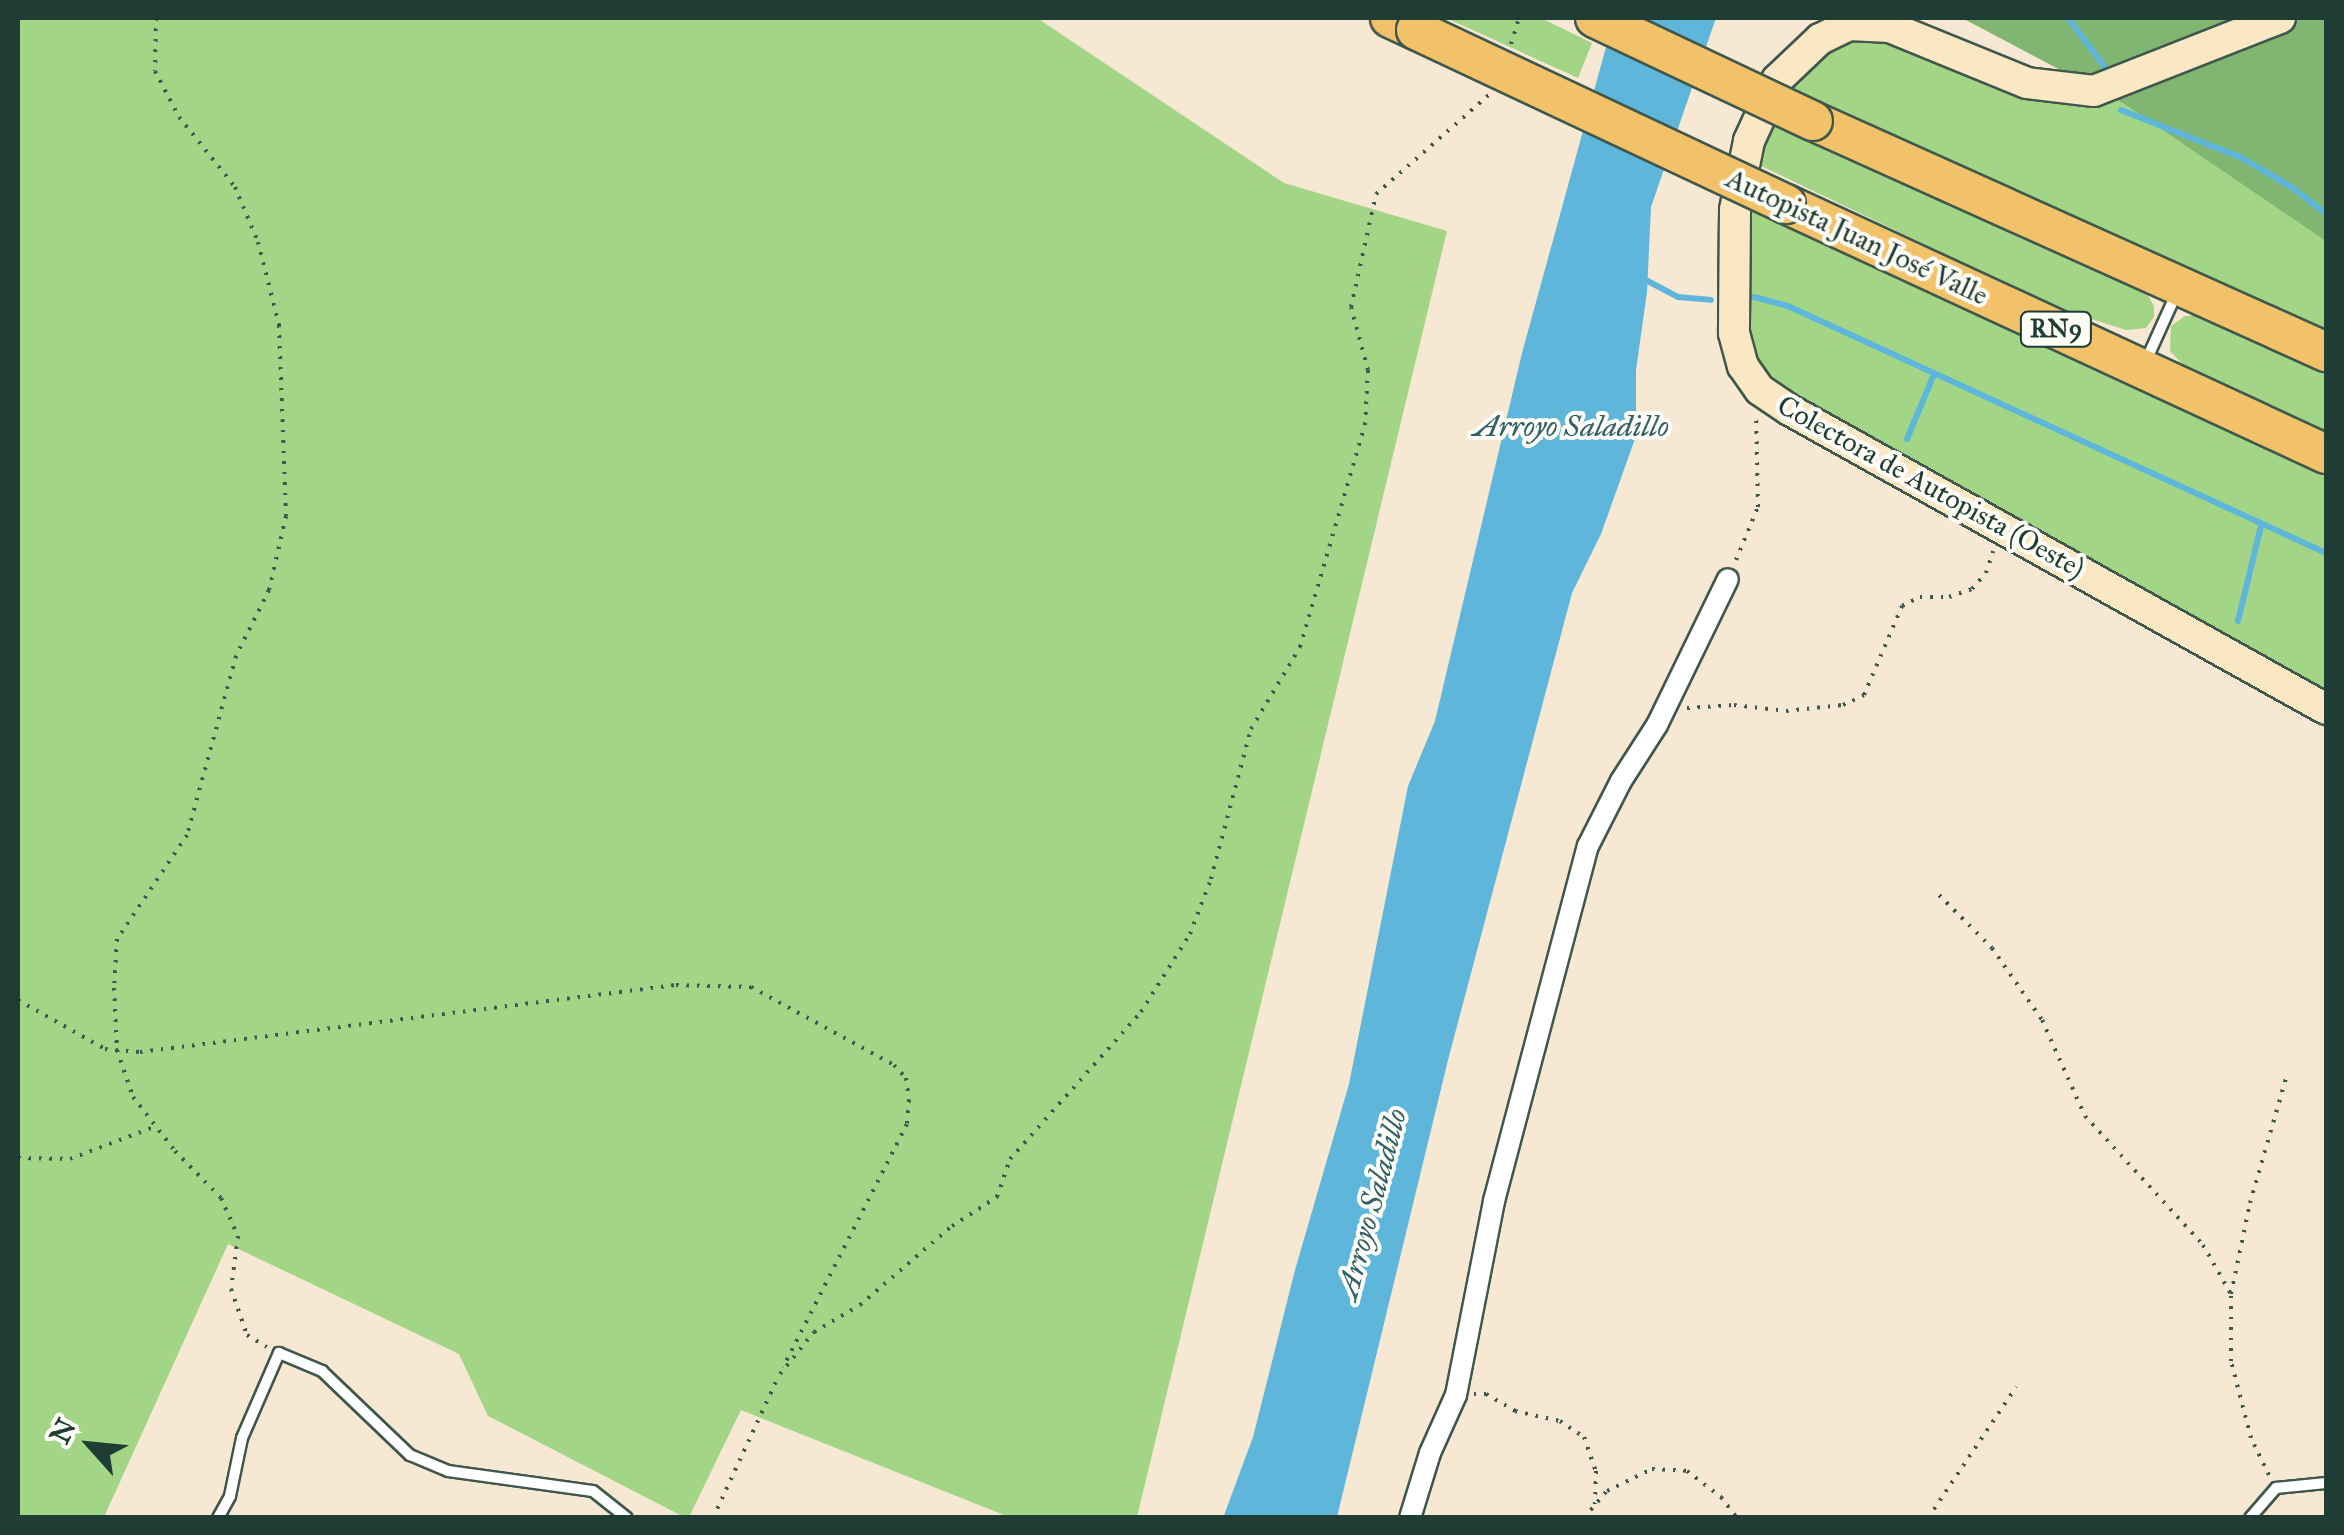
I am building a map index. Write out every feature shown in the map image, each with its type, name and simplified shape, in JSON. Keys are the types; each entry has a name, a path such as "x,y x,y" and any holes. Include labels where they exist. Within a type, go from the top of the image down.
{"highway":[{"path":"1595,18 2326,352"},
{"name":"Autopista Juan José Valle","path":"1403,24 2326,454"}],"main road":[{"name":"Colectora de Autopista (Oeste)","path":"2280,18 2094,91 2027,84 1890,27 1849,25 1820,39 1792,62 1778,80 1749,141 1735,210 1731,272 1734,333 1743,366 1760,390 2326,709"}],"street":[{"path":"1410,1518 1430,1453 1456,1395 1494,1201 1588,846 1620,781 1657,725 1728,579"}],"lane":[{"path":"2142,369 2180,286"},
{"path":"218,1518 230,1496 242,1438 279,1354 322,1371 410,1455 448,1471 593,1491 626,1518"},
{"path":"2250,1518 2276,1488 2326,1483"}],"path":[{"path":"156,18 155,71 179,118 235,187 258,242 279,325 286,516 269,590 236,656 188,835 117,939 117,1050 133,1097 220,1198 238,1236 231,1289 247,1335 279,1354"},
{"path":"1506,58 1518,18"},
{"path":"780,1374 814,1332 860,1305 952,1226 997,1197 1010,1158 1141,1012 1190,934 1211,879 1251,730 1300,648 1365,425 1368,370 1350,306 1376,194 1493,92"},
{"path":"1728,579 1758,507 1755,420 1760,390"},
{"path":"1657,725 1688,708 1734,705 1786,711 1843,706 1864,695 1902,606 1920,597 1948,597 1972,590 1986,573 1994,548 1994,520"},
{"path":"1939,895 1992,948 2042,1020 2084,1116 2203,1245 2232,1294"},
{"path":"18,1000 105,1049 140,1052 676,986 751,986 894,1065 906,1078 910,1100 907,1124 780,1374 713,1518"},
{"path":"2276,1488 2251,1438 2231,1360 2232,1294 2250,1203 2287,1074"},
{"path":"18,1158 70,1159 156,1126"},
{"path":"1928,1518 2016,1387"},
{"path":"1456,1395 1486,1394 1515,1410 1560,1421 1584,1438 1596,1471 1595,1504"},
{"path":"1584,1518 1607,1491 1652,1470 1686,1471 1721,1497 1737,1518"}],"green space":[{"path":"18,18 1037,18 1284,183 1447,231 1137,1517 1009,1517 741,1410 689,1517 684,1517 488,1416 459,1354 228,1244 104,1517 18,1517"},
{"path":"1446,18 1541,18 1592,43 1578,78"},
{"path":"1962,18 2326,18 2326,241 2123,103"},
{"path":"2326,18 2326,336 1788,91 1821,54 1846,38 1896,39 2053,100"},
{"path":"1772,118 2126,281 2147,294 2154,306 2154,317 2146,328 2126,330 2060,309 1757,164"},
{"path":"1749,205 2326,470 2326,696 1771,383 1752,351 1748,332"},
{"path":"2215,314 2326,366 2326,434 2188,370 2170,351 2171,326 2185,316"}],"water":[{"name":"Arroyo Saladillo","path":"1614,18 1716,18 1651,207 1647,292 1636,370 1636,436 1601,534 1572,593 1448,1060 1337,1517 1223,1518 1253,1437 1295,1270 1349,1084 1408,786 1435,721 1522,353"}],"waterway":[{"path":"2068,18 2111,75"},
{"path":"2121,110 2242,158 2293,188 2326,214"},
{"path":"1642,278 1678,297 1711,300"},
{"path":"1754,297 1788,306 2326,553"},
{"path":"1907,439 1934,374"},
{"path":"2238,621 2261,526"}]}
